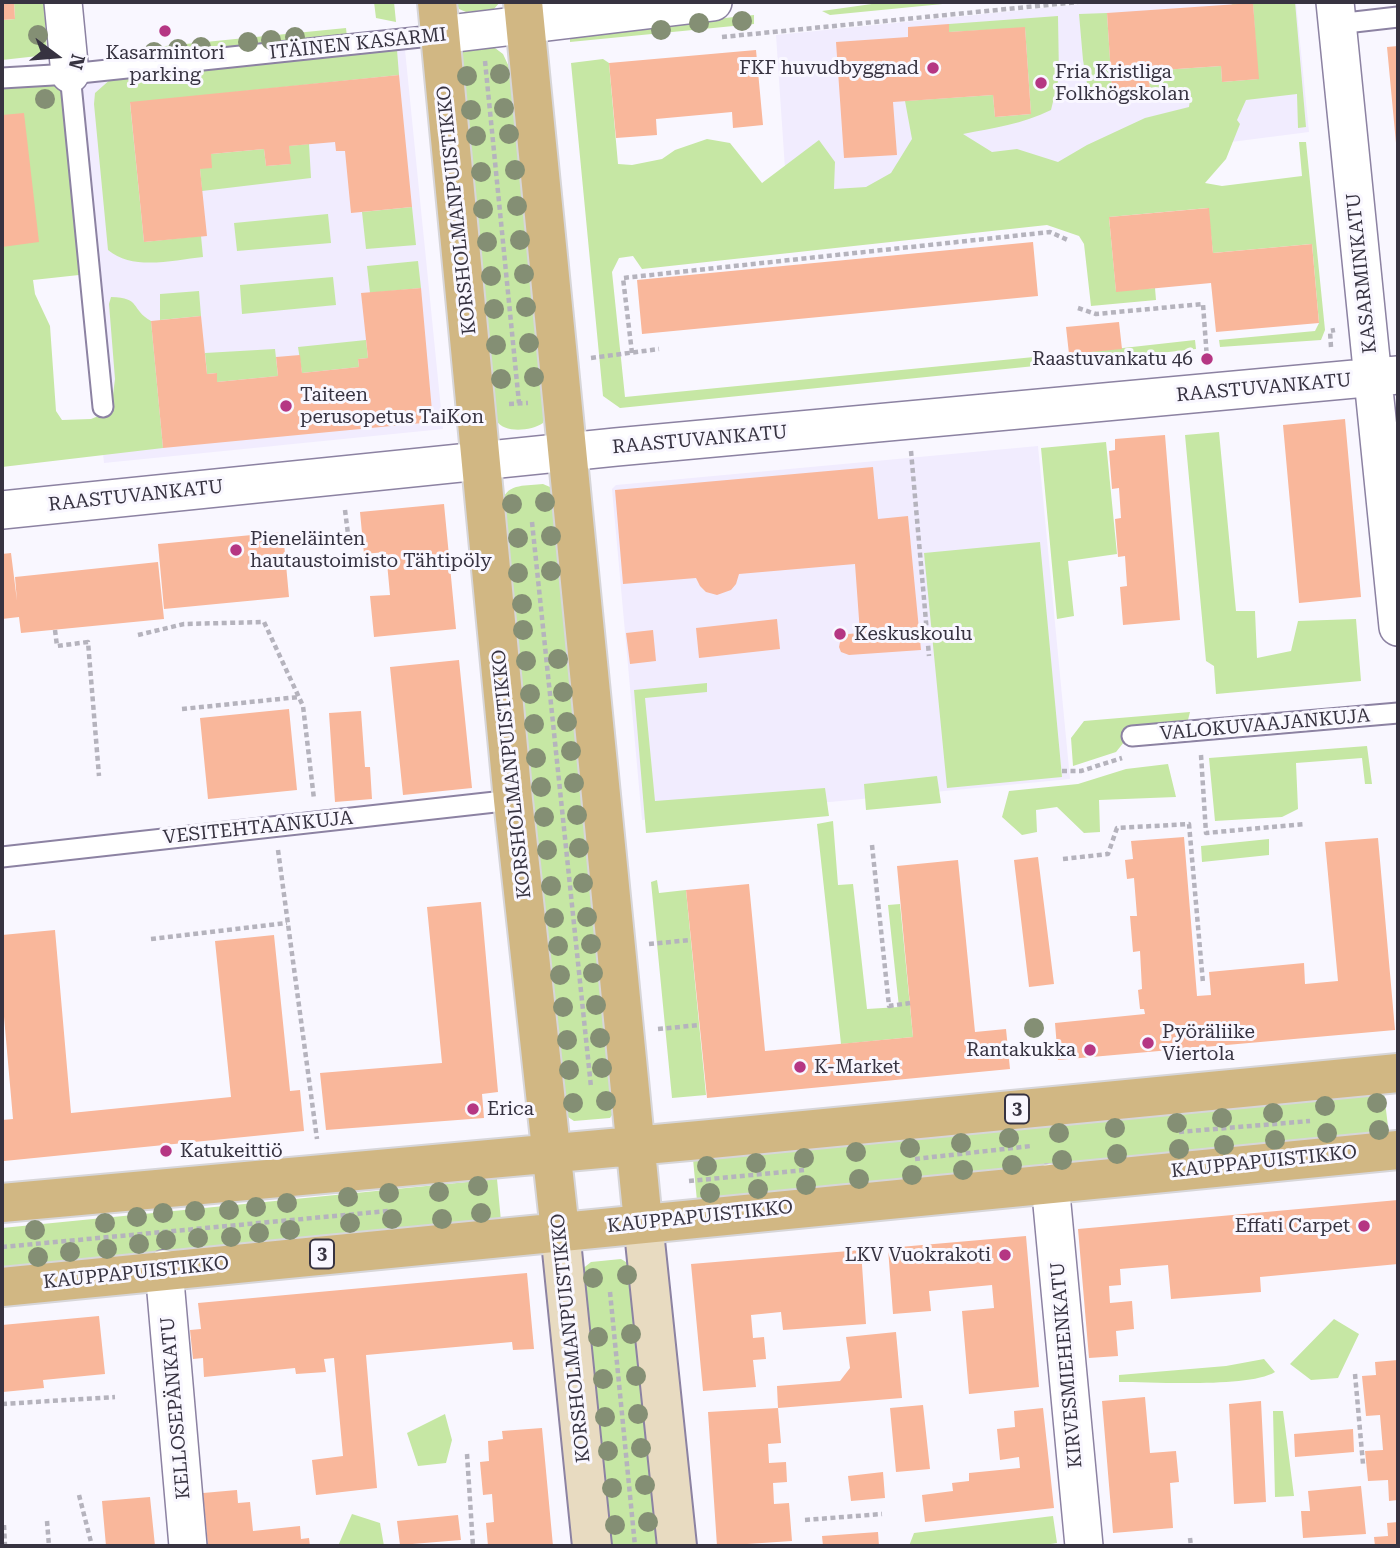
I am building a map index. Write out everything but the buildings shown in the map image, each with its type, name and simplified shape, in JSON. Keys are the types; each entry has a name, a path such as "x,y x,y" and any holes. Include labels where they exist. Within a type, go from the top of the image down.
{"main road":[{"name":"KORSHOLMANPUISTIKKO","path":"439,18 513,800 592,1546"},
{"path":"526,27 635,1145 677,1546"},
{"name":"3","path":"2,1203 1398,1073"},
{"name":"KAUPPAPUISTIKKO","path":"2,1287 1398,1150"}],"street":[{"path":"63,2 70,74"},
{"name":"KASARMINKATU","path":"1336,13 1386,377 1398,627"},
{"name":"ITÄINEN KASARMI","path":"439,18 526,27 716,19"},
{"name":"RAASTUVANKATU","path":"2,510 567,452 1386,377"},
{"name":"KIRVESMIEHENKATU","path":"1050,1183 1084,1546"},
{"name":"KELLOSEPÄNKATU","path":"164,1269 188,1546"}],"lane":[{"path":"1336,13 1398,17"},
{"name":"ITÄINEN KASARMI","path":"2,78 70,74 439,18"},
{"path":"70,74 103,407"},
{"name":"VALOKUVAAJANKUJA","path":"1138,736 1398,713"},
{"name":"VESITEHTAANKUJA","path":"2,857 513,800"}],"path":[{"path":"716,19 1078,2"},
{"path":"519,403 485,60 526,27"},
{"path":"632,354 623,278 1049,232 1070,241"},
{"path":"1078,308 1096,314 1203,304 1207,359"},
{"path":"591,358 659,349"},
{"path":"908,421 929,656"},
{"path":"345,510 348,534"},
{"path":"532,522 591,1087"},
{"path":"138,635 184,624 264,622 303,706 317,822"},
{"path":"55,630 57,646 88,642 99,776"},
{"path":"182,709 299,697"},
{"path":"1199,730 1206,833 1305,824"},
{"path":"1062,771 1081,771 1121,759 1138,736"},
{"path":"1063,859 1108,854 1117,828 1189,824 1203,983"},
{"path":"275,826 317,1140"},
{"path":"872,845 889,1006 910,1003"},
{"path":"151,939 287,923"},
{"path":"648,944 691,940"},
{"path":"657,1029 699,1025"},
{"path":"1173,1133 1311,1120"},
{"path":"909,1160 1034,1146"},
{"path":"689,1181 813,1169"},
{"path":"2,1247 398,1210"},
{"path":"610,1292 635,1546"},
{"path":"1355,1374 1363,1464"},
{"path":"2,1404 116,1397"},
{"path":"467,1454 472,1546"},
{"path":"79,1495 92,1546"},
{"path":"805,1520 882,1514"},
{"path":"47,1521 49,1546"},
{"path":"4,1525 5,1546"},
{"path":"1191,1538 1191,1546"}],"shaded area":[{"name":"Fria Kristliga Folkhögskolan","path":"1102,2 1296,2 1309,132 787,199 776,35"},
{"path":"404,40 443,429 104,463 65,74"},
{"name":"Keskuskoulu","path":"1038,446 1070,779 642,820 612,489 616,485"}],"green space":[{"path":"14,2 44,2 47,55 2,60 2,20 15,19"},
{"path":"374,2 394,2 396,22 376,18"},
{"path":"456,2 500,2 494,9 466,12 459,9"},
{"path":"886,2 963,2 830,15 822,11"},
{"path":"1236,2 1295,2 1306,127 1298,128 1297,94 1246,100 1237,120 1240,124 1226,159 1205,183 1222,186 1302,176 1299,142 1306,142 1325,330 1321,340 1220,347 1219,340 1315,331 1319,323 1312,244 1213,253 1208,208 1109,217 1116,291 1155,288 1156,300 1091,306 1084,244 1079,236 1047,225 642,269 633,256 619,258 612,272 625,397 1034,357 1035,366 620,408 603,396 571,63 603,59 609,63 618,164 632,165 662,159 675,150 707,139 730,143 762,183 819,140 835,162 834,189 866,187 891,173 912,139 905,101 993,95 995,117 1031,114 1025,28 949,32 949,24 1058,16 1059,77 1051,110 1019,122 963,134 992,152 1017,149 1058,162 1145,118 1189,107 1191,93 1150,88 1148,71 1221,66 1222,82 1258,79 1253,4 1231,5"},
{"path":"1107,13 1112,90 1125,90 1100,103 1090,101 1079,14"},
{"path":"754,15 754,24 570,42 570,34"},
{"path":"346,28 347,37 126,59 125,50"},
{"path":"491,45 503,54 509,67 544,416 543,423 525,429 505,428 496,420 460,51"},
{"path":"397,50 399,75 130,103 144,242 201,236 203,257 154,263 129,260 108,250 94,104 95,93 112,78"},
{"path":"62,84 79,275 33,280 35,294 50,326 56,411 62,420 91,419 111,411 115,379 109,304 111,297 127,299 151,321 163,448 2,467 2,88"},
{"path":"309,144 311,178 202,191 200,169 211,154 264,149 266,166 290,164 289,146"},
{"path":"412,207 416,245 366,249 362,212"},
{"path":"328,214 331,243 237,251 234,223"},
{"path":"418,261 421,288 370,293 367,266"},
{"path":"333,277 336,305 242,314 240,285"},
{"path":"199,291 201,316 160,320 160,294"},
{"path":"366,340 368,358 358,359 359,367 302,373 298,347"},
{"path":"1195,340 1196,349 1058,364 1057,353 1069,354"},
{"path":"275,349 278,376 217,382 216,373 207,374 205,353"},
{"path":"1219,432 1236,611 1255,611 1257,658 1291,651 1298,621 1356,619 1361,681 1216,694 1214,666 1206,661 1185,435"},
{"path":"1106,442 1117,554 1068,561 1074,616 1057,619 1041,448"},
{"path":"543,484 550,487 554,494 616,1109 610,1118 574,1121 565,1115 503,500 513,488"},
{"path":"1040,542 1062,777 947,788 924,553"},
{"path":"707,683 707,692 645,698 655,801 825,788 829,816 646,833 634,690"},
{"path":"1190,712 1188,720 1137,726 1116,752 1073,766 1071,738 1084,721"},
{"path":"1367,746 1372,784 1365,784 1362,758 1296,763 1298,809 1282,817 1215,821 1209,758"},
{"path":"1168,764 1176,797 1099,800 1100,832 1084,833 1057,807 1036,810 1037,832 1022,835 1002,817 1009,791 1078,784 1126,769"},
{"path":"937,776 941,803 866,810 864,784"},
{"path":"833,821 838,885 853,884 867,1009 899,1007 888,905 900,904 913,1037 841,1044 817,824"},
{"path":"1269,839 1269,855 1202,862 1201,846"},
{"path":"657,880 659,893 686,890 706,1095 672,1098 651,882"},
{"path":"1384,1093 1389,1135 697,1201 693,1159"},
{"path":"497,1179 501,1221 2,1271 2,1228"},
{"path":"621,1259 631,1265 659,1546 610,1546 581,1270 591,1262"},
{"path":"1334,1319 1359,1334 1338,1378 1311,1380 1290,1364"},
{"path":"1264,1359 1275,1372 1244,1380 1200,1383 1119,1382 1119,1375 1226,1366"},
{"path":"1273,1411 1283,1411 1294,1496 1275,1497"},
{"path":"445,1414 452,1440 446,1463 418,1466 407,1433"},
{"path":"352,1514 380,1523 384,1546 338,1546"},
{"path":"1053,1516 1057,1543 1038,1546 909,1546 914,1533"}],"place":[{"name":"Kasarmintori parking","path":"165,31"},
{"name":"FKF huvudbyggnad","path":"933,68"},
{"name":"Fria Kristliga Folkhögskolan","path":"1041,83"},
{"name":"Raastuvankatu 46","path":"1207,359"},
{"name":"Taiteen perusopetus TaiKon","path":"286,406"},
{"name":"Pieneläinten hautaustoimisto Tähtipöly","path":"236,550"},
{"name":"Keskuskoulu","path":"840,634"},
{"name":"Pyöräliike Viertola","path":"1148,1043"},
{"name":"Rantakukka","path":"1090,1050"},
{"name":"K-Market","path":"800,1067"},
{"name":"Erica","path":"473,1109"},
{"name":"Katukeittiö","path":"166,1151"},
{"name":"Effati Carpet","path":"1364,1226"},
{"name":"LKV Vuokrakoti","path":"1005,1255"}]}
